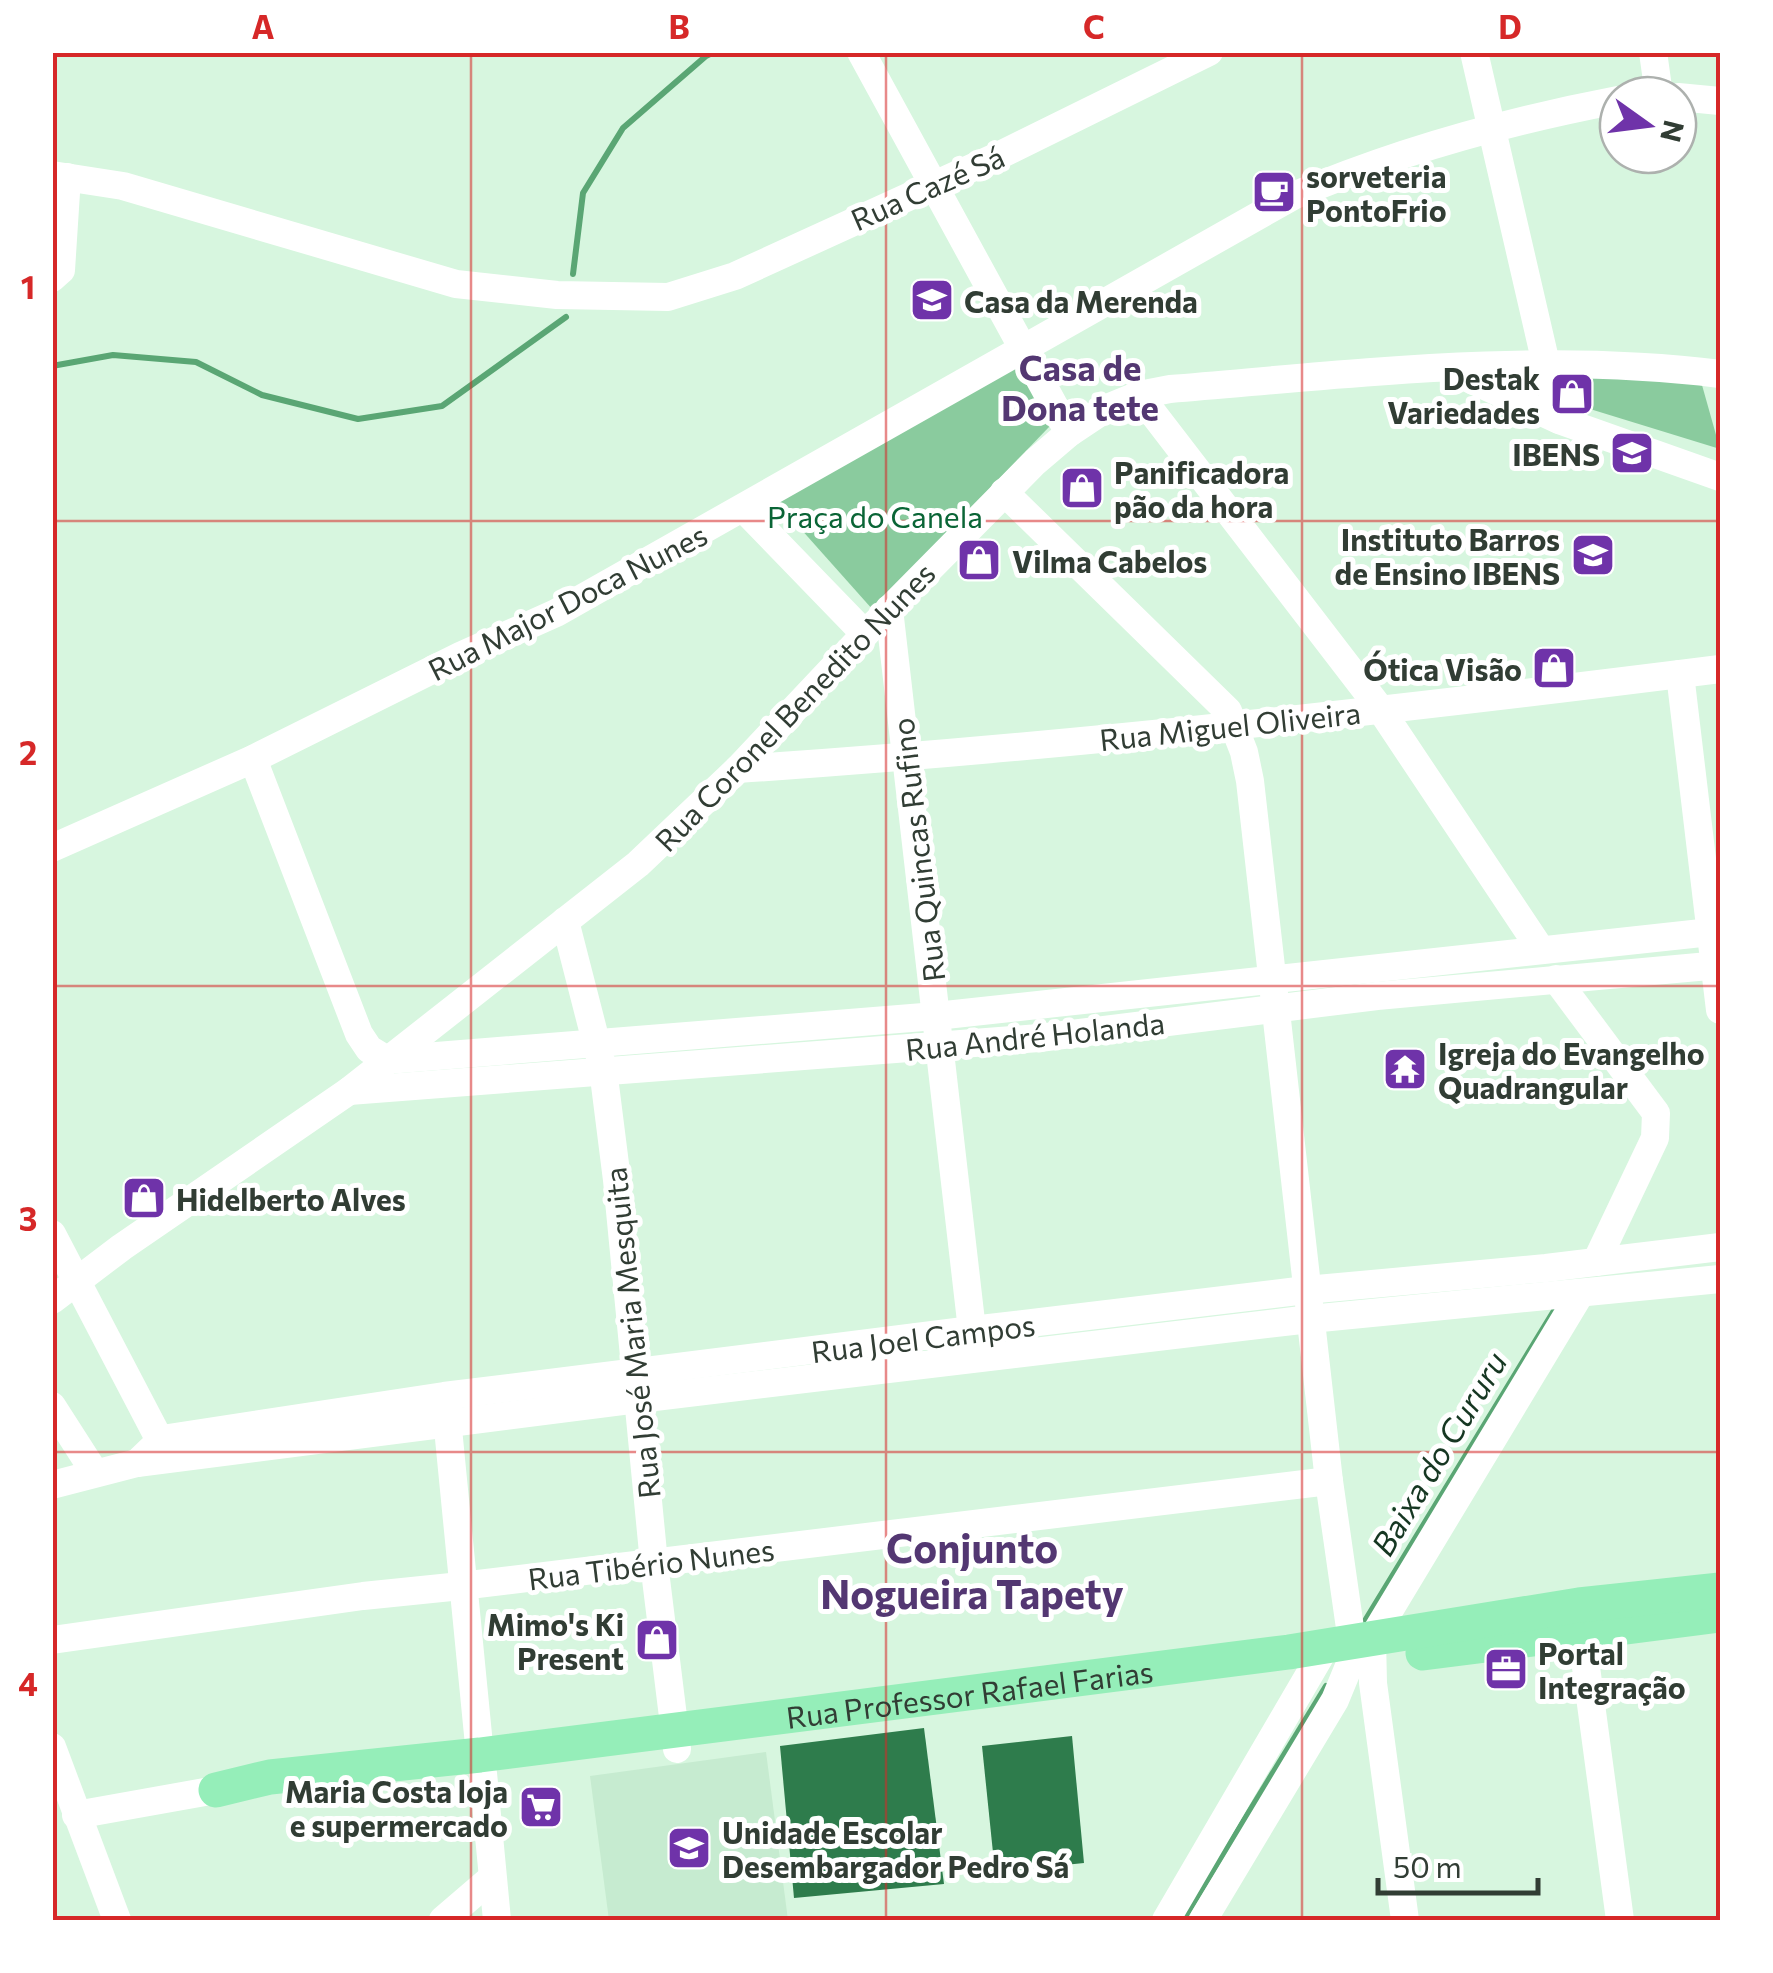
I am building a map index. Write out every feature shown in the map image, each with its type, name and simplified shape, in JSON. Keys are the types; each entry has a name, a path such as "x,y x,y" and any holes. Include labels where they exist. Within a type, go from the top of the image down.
{"main road":[{"name":"Rua Professor Rafael Farias","path":"216,1790 270,1777 482,1764 1348,1654 1580,1618 1720,1590"},
{"name":"Rua Professor Rafael Farias","path":"1580,1618 1720,1616"}],"street":[{"name":"Rua Cazé Sá","path":"60,176 123,186 456,284 557,295 668,297 717,283 1208,52"},
{"path":"1474,52 1559,420"},
{"path":"862,54 1069,433"},
{"name":"Rua Major Doca Nunes","path":"52,848 253,759 556,613 1294,196 1354,170 1598,105"},
{"path":"52,278 60,270 60,176"},
{"path":"1445,368 1548,363 1720,374"},
{"name":"Rua Coronel Benedito Nunes","path":"52,1300 122,1247 349,1092 638,864 738,769 1004,492 1069,433 1105,409 1139,395 1170,389 1445,368 1559,420 1720,477"},
{"path":"1139,395 1381,710 1541,950"},
{"path":"1004,492 1216,697 1235,726 1250,781 1348,1654 1405,1920"},
{"path":"744,508 865,634"},
{"name":"Rua Quincas Rufino","path":"890,609 972,1330"},
{"name":"Rua Miguel Oliveira","path":"738,769 906,758 1235,726 1720,669"},
{"path":"1680,674 1715,932 1720,1010"},
{"path":"253,759 359,1034 369,1049 387,1060"},
{"name":"Rua José Maria Mesquita","path":"565,921 601,1057 676,1740"},
{"name":"Rua André Holanda","path":"387,1060 940,1046 1039,1038 1541,950 1715,932"},
{"name":"Rua André Holanda","path":"349,1092 936,1016 1718,965"},
{"path":"1556,978 1656,1113 1655,1138 1596,1262"},
{"path":"52,1234 165,1449 138,1463 52,1485"},
{"name":"Rua Joel Campos","path":"637,1386 972,1330 1720,1247"},
{"path":"1542,1298 1546,1268"},
{"name":"Rua Joel Campos","path":"165,1449 637,1386 1720,1279"},
{"path":"1166,1920 1348,1654 1580,1294"},
{"path":"52,1406 95,1473"},
{"path":"446,1410 497,1920"},
{"name":"Rua Tibério Nunes","path":"52,1640 363,1596 1329,1481"},
{"path":"1580,1618 1620,1920"},
{"path":"1203,1920 1327,1714 1348,1654"},
{"path":"52,1746 117,1920"},
{"name":"Rua Professor Rafael Farias","path":"76,1815 216,1790"},
{"path":"443,1920 492,1878"}],"shaded area":[{"name":"Unidade Escolar Desembargador Pedro Sá","path":"766,1752 788,1920 609,1920 590,1776"}],"green space":[{"name":"Praça do Canela","path":"1017,357 1049,427 873,610 775,500"},
{"path":"1573,363 1700,378 1720,449 1590,409"}],"building":[{"path":"924,1728 944,1884 794,1898 780,1746"},
{"path":"1072,1736 1084,1863 995,1872 982,1746"}],"waterway":[{"path":"573,274 583,193 623,128 714,52"},
{"path":"52,366 113,355 196,362 262,395 358,419 442,406 566,317"},
{"name":"Baixa do Cururu","path":"1363,1624 1555,1309"},
{"name":"Baixa do Cururu","path":"1183,1920 1326,1686"}],"place":[{"name":"sorveteria PontoFrio","path":"1274,192"},
{"name":"Casa da Merenda","path":"932,300"},
{"name":"Destak Variedades","path":"1572,394"},
{"name":"IBENS","path":"1632,453"},
{"name":"Panificadora pão da hora","path":"1082,488"},
{"name":"Instituto Barros de Ensino IBENS","path":"1593,555"},
{"name":"Vilma Cabelos","path":"979,560"},
{"name":"Ótica Visão","path":"1554,668"},
{"name":"Igreja do Evangelho Quadrangular","path":"1405,1069"},
{"name":"Hidelberto Alves","path":"144,1198"},
{"name":"Mimo's Ki Present","path":"657,1640"},
{"name":"Portal Integração","path":"1506,1669"},
{"name":"Maria Costa loja e supermercado","path":"541,1807"},
{"name":"Unidade Escolar Desembargador Pedro Sá","path":"689,1848"}],"district":[{"name":"Casa de Dona tete","path":"1080,386"},
{"name":"Conjunto Nogueira Tapety","path":"972,1569"}]}
